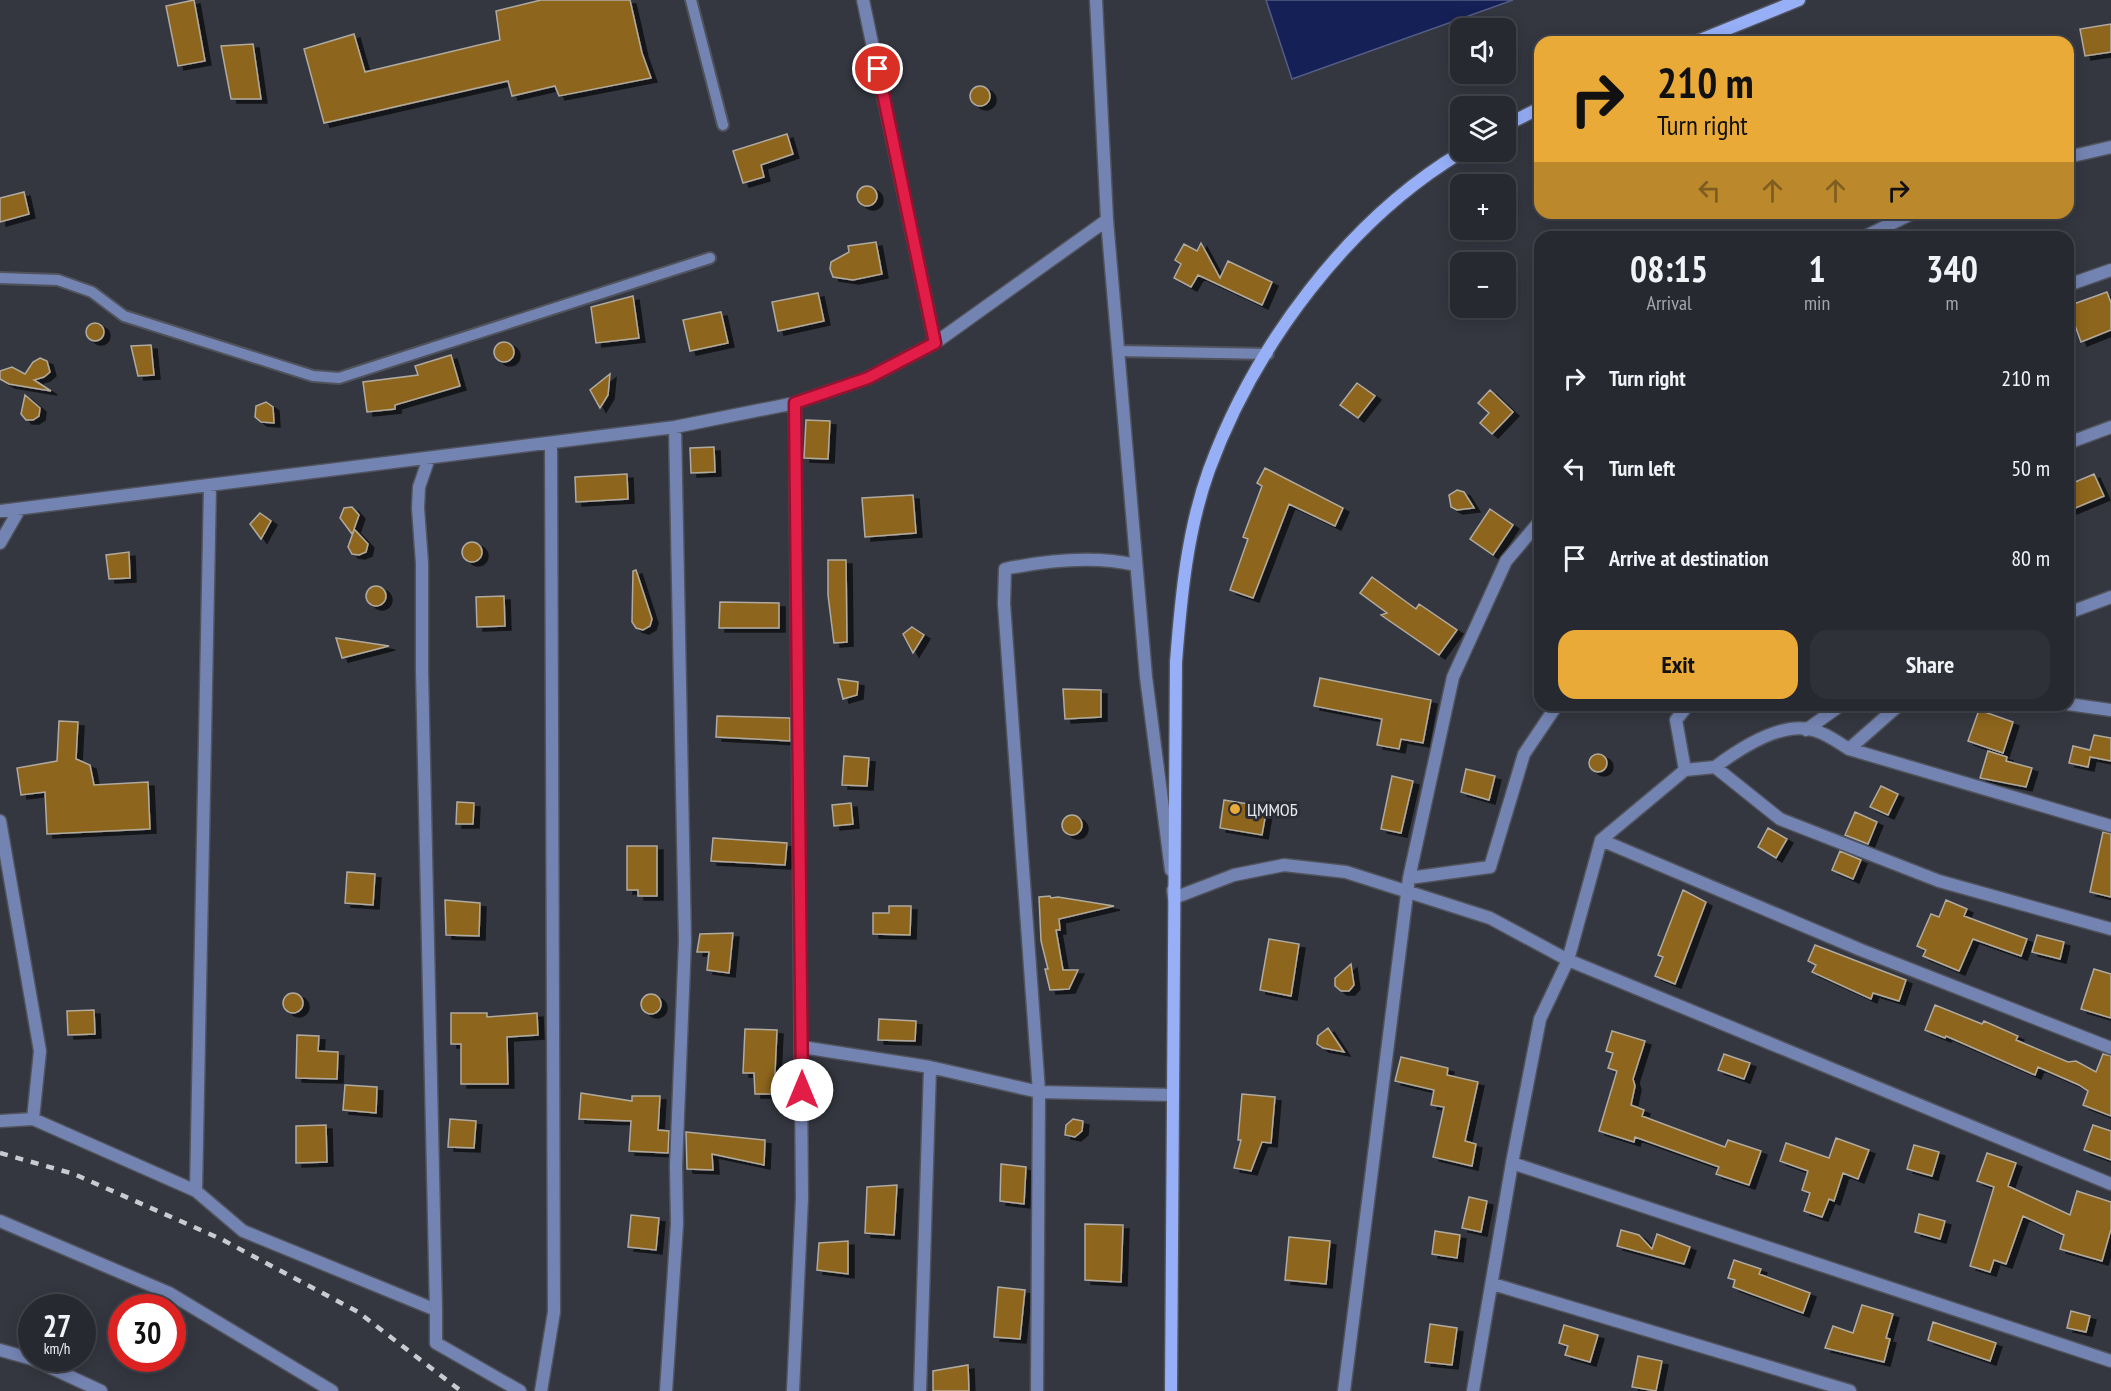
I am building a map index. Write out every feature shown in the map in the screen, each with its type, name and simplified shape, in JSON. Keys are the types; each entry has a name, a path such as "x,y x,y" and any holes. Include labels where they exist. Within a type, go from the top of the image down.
{"street":[{"path":"863,0 935,343"},
{"path":"1095,0 1107,220 1136,565 1146,677 1174,898"},
{"path":"1710,36 1799,0"},
{"path":"1516,120 1534,111"},
{"path":"2074,156 2111,147"},
{"path":"1171,1391 1176,662 1184,567 1209,470 1248,386 1297,306 1354,239 1426,173 1450,159"},
{"path":"1876,231 1900,219"},
{"path":"0,512 675,427 795,403 868,378 935,343 1107,220"},
{"path":"2074,283 2111,270"},
{"path":"793,1391 802,1198 795,403"},
{"path":"666,1391 677,1224 676,1166 685,941 675,427"},
{"path":"2074,441 2111,427"},
{"path":"541,1391 554,1312 551,443"},
{"path":"429,458 419,487 418,508 422,563 422,670 436,1343 520,1391"},
{"path":"196,1191 210,486"},
{"path":"0,543 19,510"},
{"path":"1344,1391 1409,878 1453,677 1506,561 1534,528"},
{"path":"1037,1391 1040,1092 1004,604 1005,569 1031,564 1107,558 1136,565"},
{"path":"2074,611 2111,597"},
{"path":"2074,705 2111,710"},
{"path":"1409,878 1490,867 1524,754 1553,711"},
{"path":"1683,711 1676,720 1685,770"},
{"path":"1806,730 1833,711"},
{"path":"1849,749 1892,711"},
{"path":"1473,1391 1512,1162 1540,1019 1568,960 1601,840 1685,770 1715,768 1744,746 1778,733 1806,730 1815,730 1849,749 2111,826"},
{"path":"1715,768 1780,819 1939,881 2111,929"},
{"path":"0,821 40,1051 33,1119"},
{"path":"1601,840 1861,950 2111,1048"},
{"path":"1174,898 1234,875 1284,865 1346,872 1490,918 1568,960 2111,1184"},
{"path":"802,1047 930,1067 1040,1092 1173,1095"},
{"path":"920,1391 930,1067"},
{"path":"0,1121 33,1119 196,1191 243,1231 436,1310"},
{"path":"1512,1162 2111,1361"},
{"path":"0,1221 169,1293 332,1391"},
{"path":"1493,1284 1850,1391"},
{"path":"0,1350 18,1355"},
{"path":"60,1372 101,1391"}],"lane":[{"path":"692,0 723,125"},
{"path":"0,278 58,280 92,292 124,316 313,376 339,378 710,258"},
{"path":"1118,351 1268,354"}],"shaded area":[{"path":"1266,0 1513,0 1463,18 1450,18 1450,23 1292,79"}],"building":[{"path":"194,0 205,61 178,66 166,6"},
{"path":"541,0 630,0 642,53 651,78 559,96 555,86 512,96 508,81 324,123 304,49 354,34 365,72 500,40 496,11"},
{"path":"2111,24 2111,52 2085,56 2080,29"},
{"path":"253,44 261,99 231,99 221,46"},
{"path":"980,86 987,89 990,96 987,103 980,106 973,103 970,96 973,89"},
{"path":"787,134 793,154 761,165 764,177 743,183 733,151"},
{"path":"867,186 874,189 877,196 874,203 867,206 860,203 857,196 860,189"},
{"path":"24,192 29,214 0,222 0,198"},
{"path":"876,242 882,274 853,280 833,277 830,269 831,262 849,252 848,246"},
{"path":"1201,243 1220,278 1228,261 1272,282 1262,305 1198,275 1191,287 1174,278 1181,264 1175,260 1184,244 1197,251"},
{"path":"2107,292 2111,303 2111,330 2081,342 2074,323 2074,304"},
{"path":"818,293 824,321 778,331 772,302"},
{"path":"633,296 639,338 596,343 591,307"},
{"path":"721,312 728,343 690,351 683,320"},
{"path":"91,323 99,323 104,328 102,339 91,341 86,336 86,328"},
{"path":"504,342 511,345 514,352 511,359 504,362 497,359 494,352 497,345"},
{"path":"151,345 154,375 138,376 131,346"},
{"path":"451,355 460,386 395,405 395,409 367,412 363,382 418,375 415,366"},
{"path":"40,358 47,361 50,372 34,380 51,391 9,384 0,379 0,371 12,367 25,374 33,362"},
{"path":"610,374 608,395 600,408 590,390"},
{"path":"1357,383 1375,396 1358,418 1340,405"},
{"path":"1490,390 1513,412 1492,434 1480,423 1489,413 1478,403"},
{"path":"25,395 40,408 39,416 33,420 26,420 21,414"},
{"path":"266,402 273,407 274,423 261,422 255,417 256,406"},
{"path":"806,420 830,421 828,459 804,458"},
{"path":"714,447 715,472 691,473 690,448"},
{"path":"1265,468 1343,508 1335,526 1289,504 1253,598 1230,590 1248,539 1243,537 1262,486 1257,483"},
{"path":"627,474 628,499 576,502 575,477"},
{"path":"2094,474 2104,496 2074,508 2074,482"},
{"path":"1457,490 1464,492 1474,508 1457,510 1451,507 1449,495"},
{"path":"913,495 916,533 865,537 862,498"},
{"path":"352,507 359,515 354,529 368,544 366,552 359,555 352,554 348,547 354,530 352,534 340,518 344,508"},
{"path":"1490,509 1513,525 1493,555 1470,539"},
{"path":"260,513 271,521 261,539 250,524"},
{"path":"472,542 479,545 482,552 479,559 472,562 465,559 462,552 465,545"},
{"path":"129,552 130,578 109,579 106,555"},
{"path":"828,560 846,560 847,642 834,643 828,595"},
{"path":"636,570 652,619 650,626 643,630 636,628 632,622 633,571"},
{"path":"1372,577 1416,609 1419,604 1457,630 1439,655 1381,615 1387,613 1360,593"},
{"path":"376,586 383,589 386,596 383,603 376,606 369,603 366,596 369,589"},
{"path":"504,596 505,626 477,627 476,597"},
{"path":"720,602 779,603 779,628 719,628"},
{"path":"912,627 924,635 913,653 903,634"},
{"path":"336,638 389,646 342,658"},
{"path":"1320,678 1431,700 1423,743 1401,739 1399,749 1377,745 1382,719 1314,706"},
{"path":"838,679 858,682 857,695 843,699"},
{"path":"1063,689 1101,690 1101,717 1065,719"},
{"path":"1979,711 2013,722 2003,753 1968,741"},
{"path":"717,716 790,718 790,741 716,737"},
{"path":"59,721 78,722 76,759 90,765 94,785 148,782 150,829 47,834 45,792 21,795 17,768 57,761"},
{"path":"2094,735 2111,738 2111,761 2090,757 2088,767 2069,763 2073,746 2090,750"},
{"path":"1988,751 2007,757 2006,761 2032,768 2026,787 1980,778"},
{"path":"1598,754 1606,759 1607,763 1602,771 1598,772 1590,767 1589,763 1594,755"},
{"path":"844,756 869,758 867,786 842,785"},
{"path":"1466,769 1495,776 1489,800 1461,792"},
{"path":"1392,776 1413,781 1401,833 1381,829"},
{"path":"1881,786 1898,794 1888,815 1870,807"},
{"path":"1224,800 1267,807 1262,835 1220,828"},
{"path":"457,802 474,803 473,824 456,824"},
{"path":"851,803 853,824 834,826 832,805"},
{"path":"1855,812 1877,822 1868,844 1845,835"},
{"path":"1072,815 1079,818 1082,825 1079,832 1072,835 1065,832 1062,825 1065,818"},
{"path":"1768,828 1787,839 1776,858 1758,847"},
{"path":"2103,832 2111,834 2111,897 2090,892"},
{"path":"713,838 787,843 785,865 711,861"},
{"path":"627,846 657,846 657,896 638,896 638,890 627,890"},
{"path":"1840,851 1861,860 1853,879 1832,870"},
{"path":"347,872 375,874 373,905 345,903"},
{"path":"1683,890 1706,902 1675,984 1655,976 1663,957 1658,955"},
{"path":"1050,896 1051,898 1058,897 1114,906 1059,919 1060,930 1056,930 1063,970 1078,970 1069,989 1050,990 1045,969 1048,969 1041,941 1039,897"},
{"path":"445,900 480,903 479,936 446,935"},
{"path":"1946,900 1967,909 1964,916 2027,939 2021,956 1973,939 1959,971 1923,956 1926,950 1917,946 1931,914 1939,917"},
{"path":"889,906 911,906 910,935 873,934 873,913 889,913"},
{"path":"733,933 729,973 707,970 709,952 697,952 700,934"},
{"path":"2037,935 2064,942 2060,959 2032,952"},
{"path":"1269,939 1299,944 1291,996 1260,990"},
{"path":"1815,945 1906,980 1899,1001 1873,993 1871,999 1812,972 1816,965 1808,961"},
{"path":"1351,964 1354,985 1349,991 1341,991 1335,986 1335,978"},
{"path":"2094,969 2111,974 2111,1018 2081,1009"},
{"path":"293,993 300,996 303,1003 300,1010 293,1013 286,1010 283,1003 286,996"},
{"path":"651,994 658,997 661,1004 658,1011 651,1014 644,1011 641,1004 644,997"},
{"path":"1935,1005 1982,1024 1984,1021 2018,1036 2016,1040 2068,1062 2076,1061 2096,1072 2103,1054 2111,1056 2111,1116 2083,1105 2088,1091 2079,1085 2038,1067 2035,1075 1946,1036 1945,1038 1925,1030"},
{"path":"94,1010 95,1034 68,1035 67,1011"},
{"path":"451,1013 487,1013 487,1017 537,1013 538,1035 507,1037 508,1084 461,1084 461,1044 451,1044"},
{"path":"879,1019 916,1021 915,1041 878,1040"},
{"path":"1328,1028 1344,1052 1323,1048 1317,1044 1318,1036"},
{"path":"745,1029 777,1030 774,1094 755,1094 754,1073 743,1073"},
{"path":"1612,1031 1645,1041 1633,1079 1635,1086 1631,1105 1644,1110 1642,1116 1725,1147 1728,1140 1761,1151 1749,1185 1716,1174 1719,1167 1635,1137 1634,1142 1599,1131 1617,1071 1608,1068 1613,1053 1606,1051"},
{"path":"297,1035 319,1036 318,1051 338,1052 337,1079 296,1078"},
{"path":"1724,1054 1750,1063 1744,1079 1718,1070"},
{"path":"1401,1057 1448,1068 1447,1075 1478,1082 1465,1141 1476,1144 1472,1166 1433,1157 1444,1107 1431,1105 1434,1090 1395,1081"},
{"path":"345,1085 377,1087 376,1113 343,1110"},
{"path":"581,1093 632,1101 632,1096 660,1096 658,1130 669,1131 668,1153 629,1151 631,1121 579,1119"},
{"path":"1242,1094 1275,1097 1271,1143 1262,1142 1251,1171 1234,1168 1241,1140 1238,1140"},
{"path":"450,1119 476,1121 474,1148 448,1147"},
{"path":"1073,1119 1083,1121 1082,1131 1075,1137 1065,1135 1066,1125"},
{"path":"326,1125 327,1162 296,1163 296,1126"},
{"path":"2093,1125 2111,1131 2111,1160 2084,1150"},
{"path":"686,1132 765,1140 764,1165 712,1154 713,1170 687,1169"},
{"path":"1836,1138 1869,1150 1858,1179 1843,1173 1834,1201 1829,1199 1822,1217 1804,1211 1810,1193 1802,1190 1808,1171 1780,1161 1786,1143 1829,1158"},
{"path":"1914,1145 1939,1152 1932,1176 1907,1169"},
{"path":"1987,1153 2016,1163 2008,1186 2070,1215 2077,1191 2111,1202 2111,1229 2102,1261 2060,1249 2064,1235 2023,1216 2006,1264 1994,1260 1990,1272 1970,1266 1994,1187 1977,1181"},
{"path":"1001,1164 1026,1167 1024,1204 1000,1201"},
{"path":"897,1185 894,1235 865,1233 867,1187"},
{"path":"1469,1197 1487,1201 1481,1232 1462,1228"},
{"path":"1919,1214 1945,1221 1940,1239 1915,1232"},
{"path":"631,1215 659,1218 656,1250 628,1247"},
{"path":"1085,1224 1123,1225 1121,1282 1085,1280"},
{"path":"1621,1230 1639,1235 1652,1249 1657,1234 1690,1247 1684,1264 1617,1246"},
{"path":"1435,1231 1460,1235 1457,1258 1432,1254"},
{"path":"1289,1237 1330,1241 1326,1284 1285,1280"},
{"path":"848,1241 848,1274 817,1270 819,1243"},
{"path":"1734,1260 1761,1269 1759,1274 1810,1293 1803,1313 1733,1287 1735,1280 1728,1278"},
{"path":"998,1287 1025,1290 1020,1339 994,1337"},
{"path":"1862,1305 1893,1314 1886,1338 1890,1339 1884,1362 1825,1348 1833,1326 1853,1333"},
{"path":"2071,1311 2090,1316 2086,1332 2067,1328"},
{"path":"1933,1322 1996,1343 1990,1361 1928,1340"},
{"path":"1430,1324 1457,1328 1452,1365 1425,1362"},
{"path":"1564,1325 1598,1335 1590,1362 1565,1355 1568,1346 1559,1343"},
{"path":"1638,1356 1662,1361 1656,1391 1632,1387"},
{"path":"968,1365 969,1391 933,1391 933,1371"}],"railway":[{"path":"0,1153 74,1174 221,1239 358,1312 461,1391"}],"place":[{"name":"ЦММОБ","path":"1235,809"}],"route":[{"path":"802,1090 795,403 868,378 935,343 878,69"}]}
